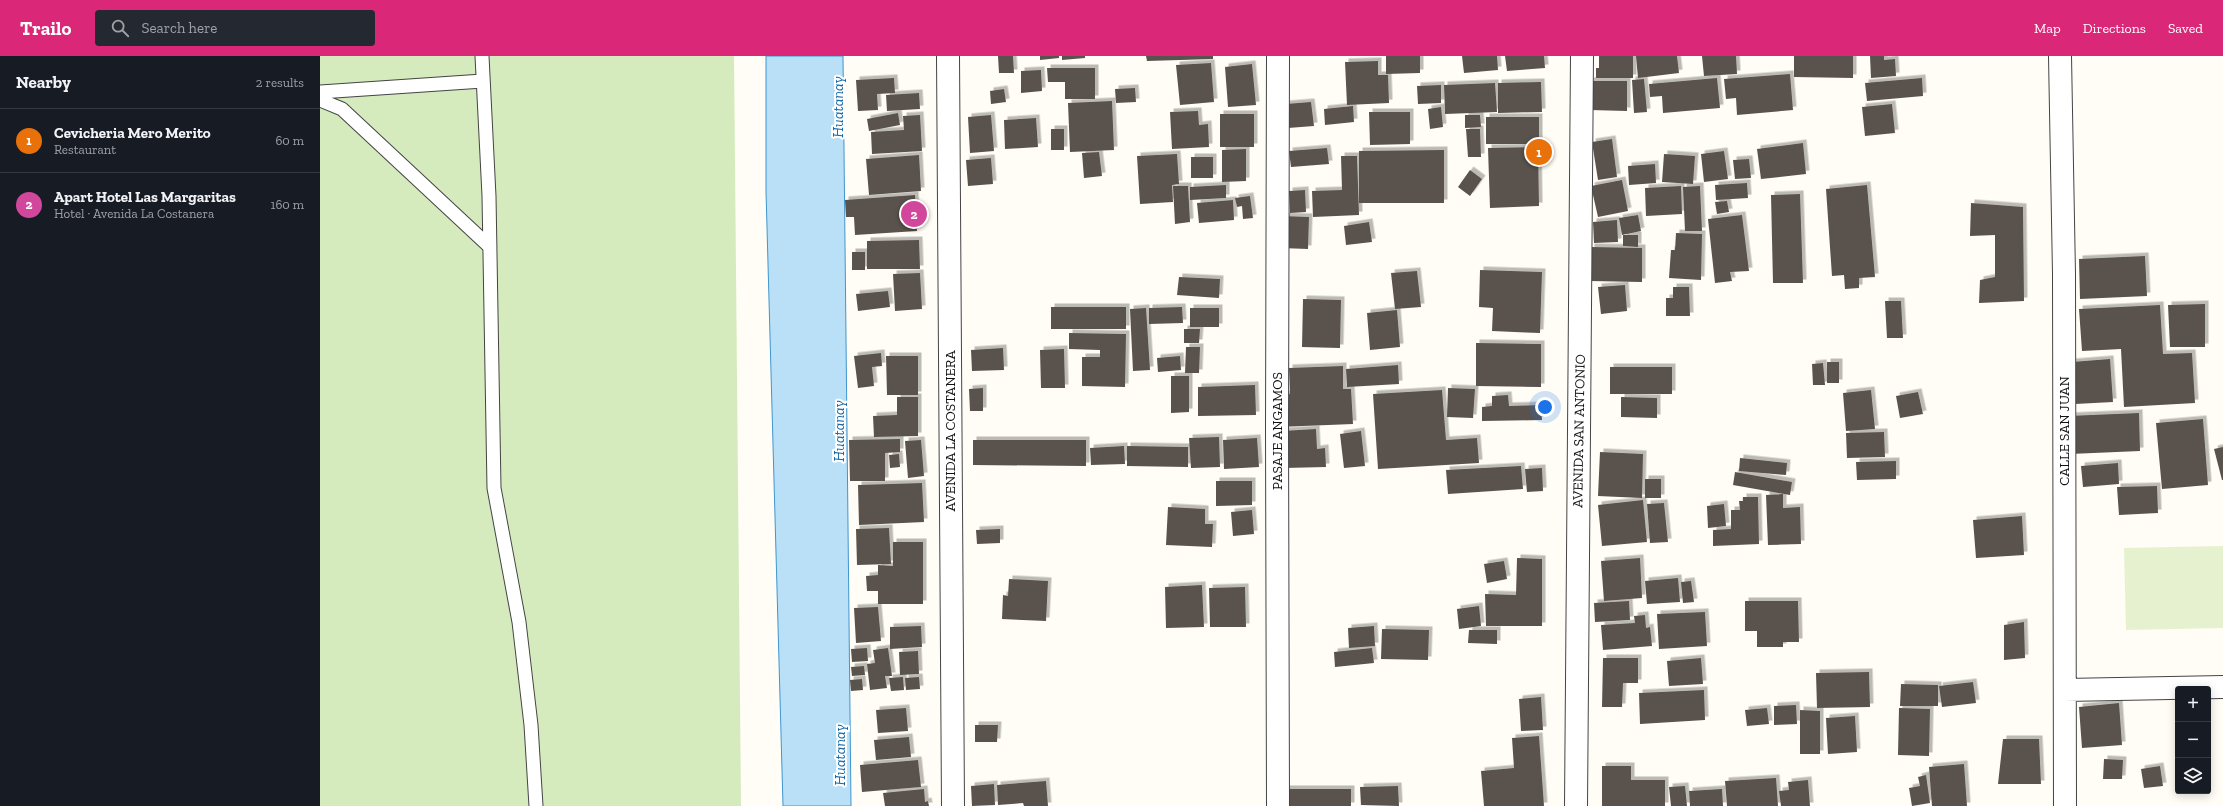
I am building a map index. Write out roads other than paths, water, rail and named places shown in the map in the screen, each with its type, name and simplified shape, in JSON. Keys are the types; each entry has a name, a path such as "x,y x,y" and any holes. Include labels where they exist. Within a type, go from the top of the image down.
{"street":[{"name":"AVENIDA LA COSTANERA","path":"948,56 952,806"},
{"name":"PASAJE ANGAMOS","path":"1278,56 1278,806"},
{"name":"AVENIDA SAN ANTONIO","path":"1576,806 1582,56"},
{"name":"CALLE SAN JUAN","path":"2060,56 2064,274 2065,806"},
{"path":"2064,690 2223,687"}],"lane":[{"path":"482,56 490,247 494,488 519,622 532,725 536,806"},
{"path":"320,92 483,81"},
{"path":"320,100 342,109 490,247"}],"water":[{"name":"Huatanay","path":"766,56 843,56 851,806 783,806 766,191"}],"place":[{"name":"Cevicheria Mero Merito","path":"1539,152"},
{"name":"Apart Hotel Las Margaritas","path":"914,214"}]}
